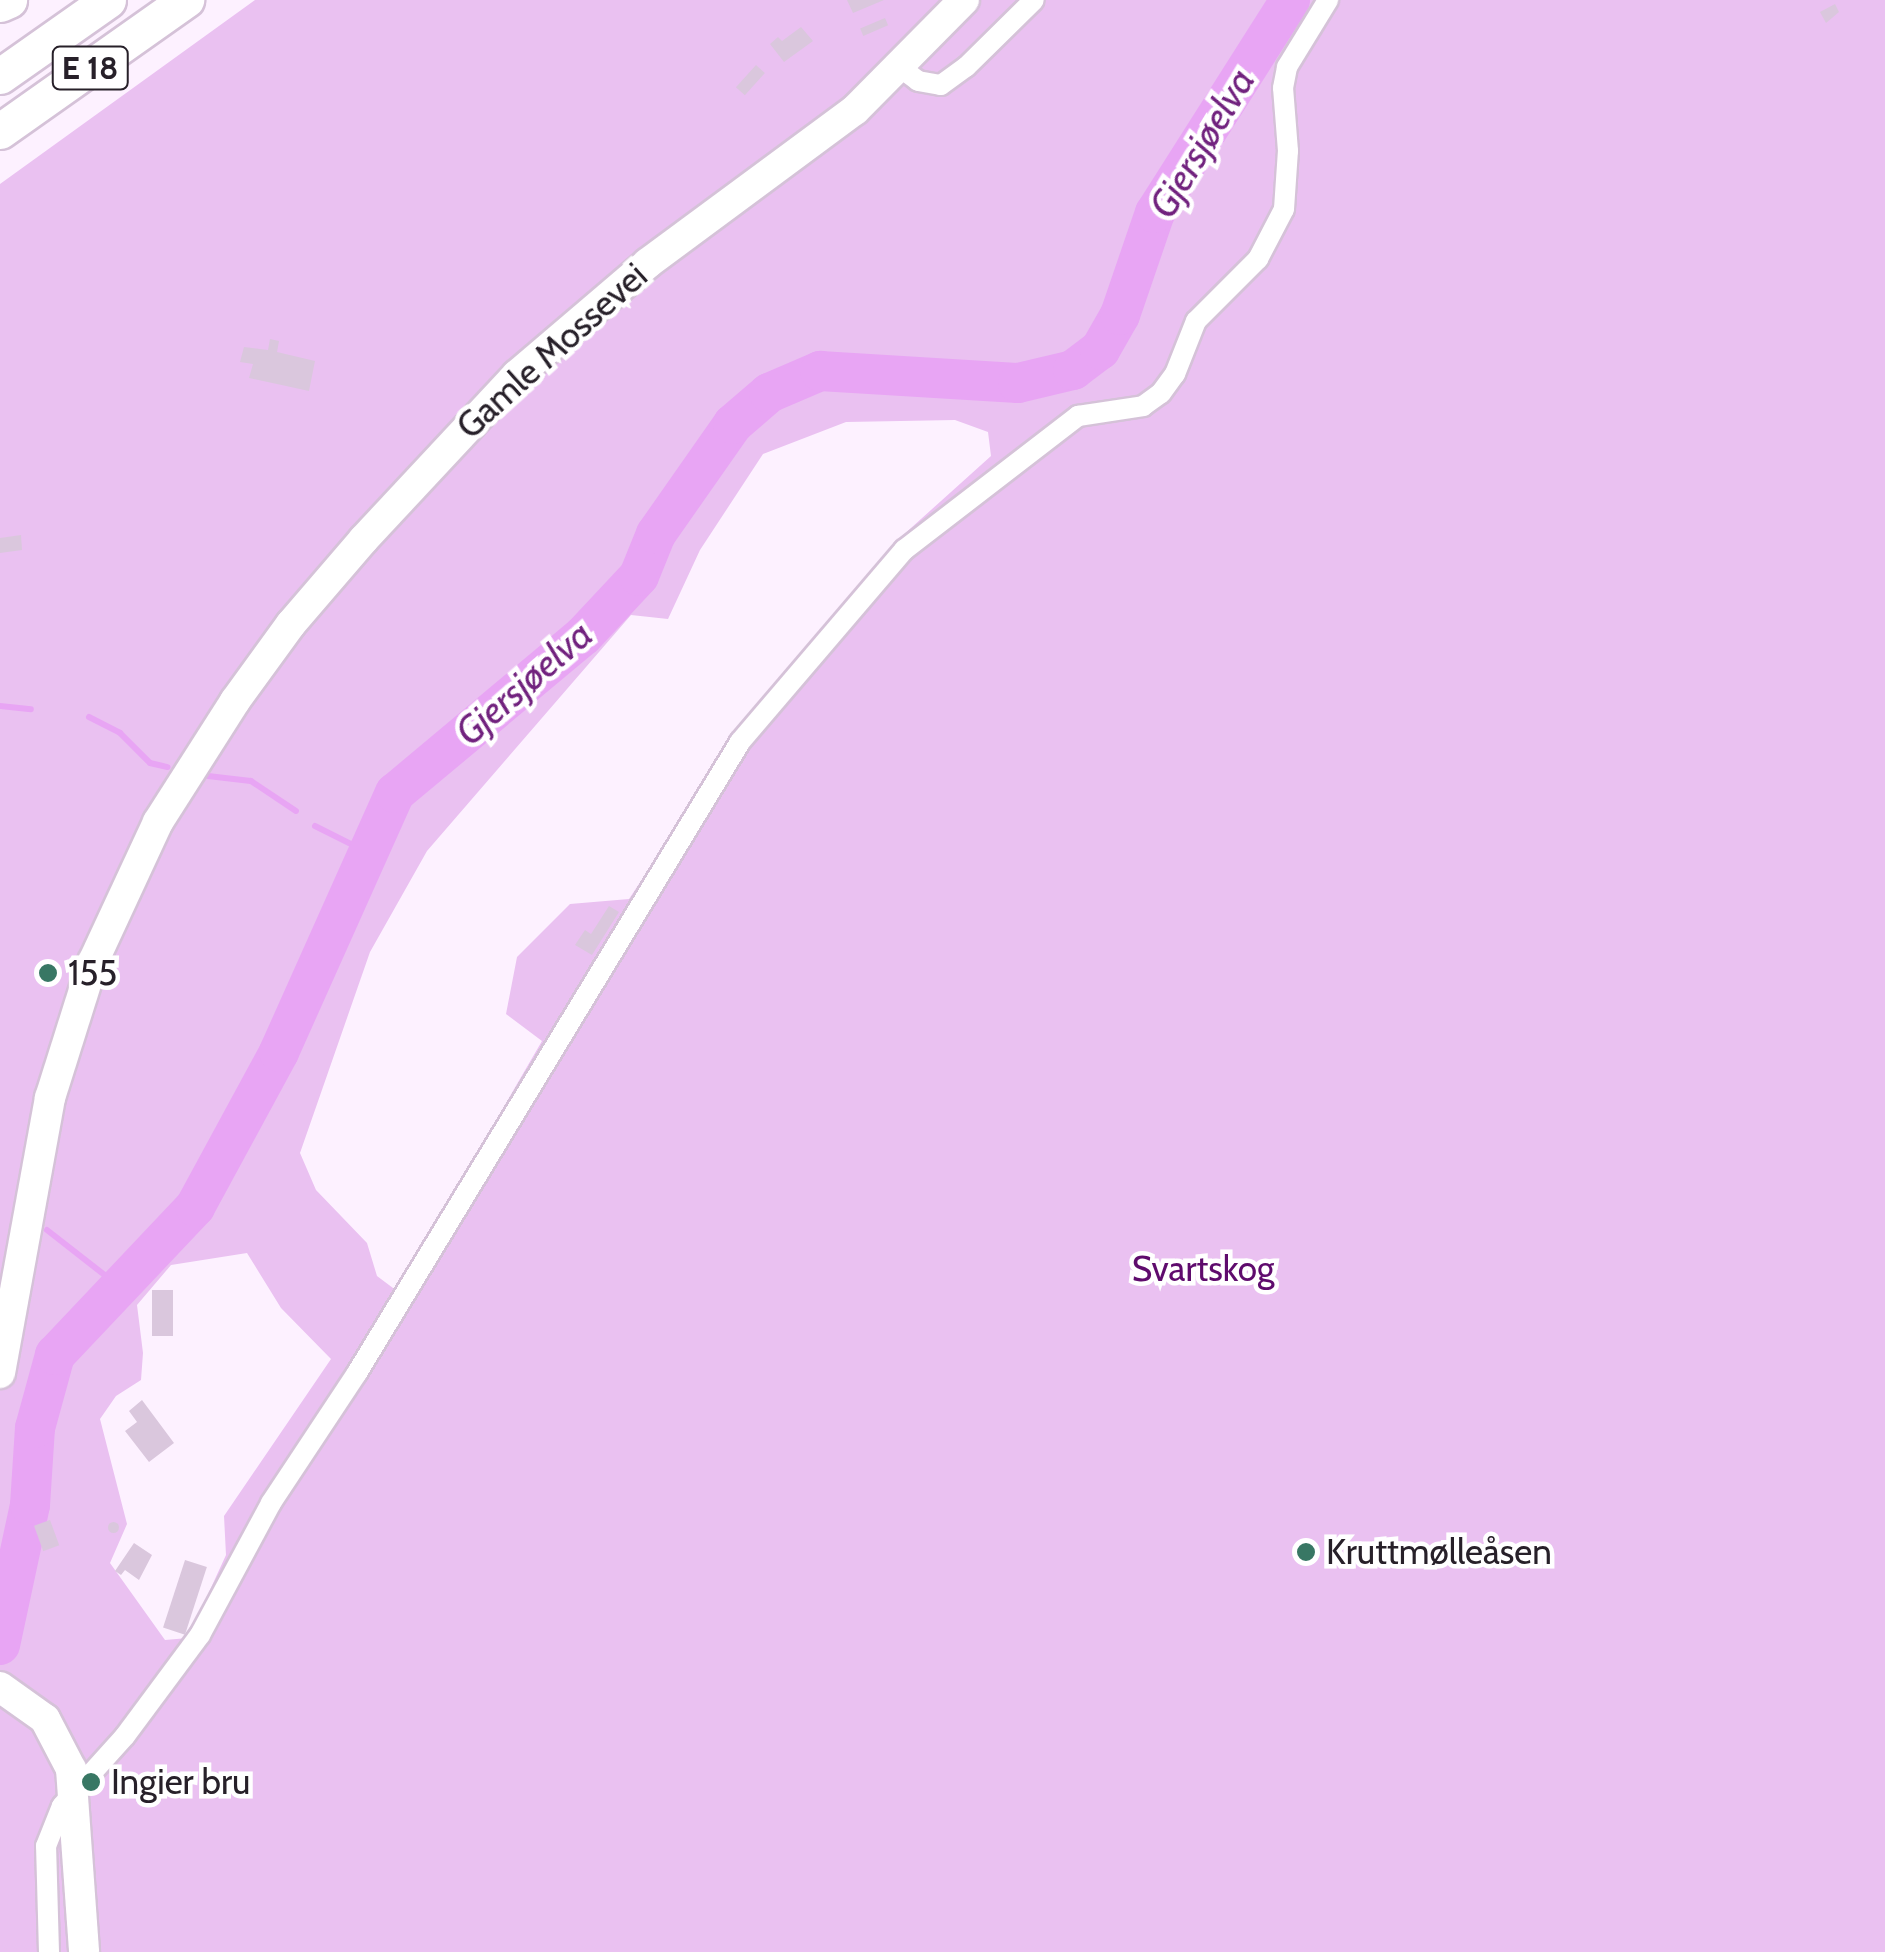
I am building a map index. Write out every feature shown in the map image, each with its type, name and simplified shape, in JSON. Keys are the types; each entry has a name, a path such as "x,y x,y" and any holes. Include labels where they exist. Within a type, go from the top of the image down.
{"highway":[{"path":"0,4 9,0"},
{"name":"E 18","path":"0,76 108,0"},
{"name":"E 18","path":"0,131 186,0"}],"main road":[{"name":"Gamle Mossevei","path":"0,1373 39,1148 72,1022 125,884 196,759 316,594 517,375 605,298 827,132 901,68 964,0"},
{"path":"2,1688 38,1710 64,1747 74,1789 84,1952"}],"street":[{"path":"901,68 918,81 940,85 966,66 1034,0"},
{"path":"49,1952 46,1846 51,1827 74,1789 126,1736 200,1636 271,1503 357,1373 740,742 904,550 1078,416 1143,406 1161,392 1174,374 1196,321 1258,259 1284,209 1288,151 1283,88 1287,66 1328,0"}],"green space":[{"name":"Svartskog","path":"255,0 1885,0 1885,1952 0,1952 0,184","holes":["955,420 988,432 991,456 901,537 735,739 629,899 570,904 517,957 506,1014 542,1041 397,1291 377,1276 367,1243 316,1190 300,1153 370,952 427,851 631,615 668,619 700,550 763,454 846,422","247,1253 281,1308 331,1359 224,1516 226,1555 188,1638 165,1640 110,1563 127,1524 100,1419 116,1396 141,1380 143,1353 137,1305 171,1265"]}],"building":[{"path":"847,0 884,0 853,13"},
{"path":"1835,4 1839,12 1826,23 1820,12"},
{"path":"885,18 888,25 863,36 860,29"},
{"path":"801,27 813,41 784,62 770,44 778,37 782,41"},
{"path":"756,65 765,73 745,95 736,87"},
{"path":"270,339 279,341 277,352 315,361 309,391 249,378 253,364 240,362 244,347 268,350"},
{"path":"21,535 22,550 0,553 0,538"},
{"path":"609,906 619,912 592,955 575,945 585,930 591,934"},
{"path":"152,1290 173,1290 173,1336 152,1336"},
{"path":"142,1400 174,1443 149,1462 125,1431 137,1422 129,1411"},
{"path":"50,1520 59,1545 43,1551 34,1526"},
{"path":"113,1521 119,1527 113,1533 107,1527"},
{"path":"134,1543 152,1555 139,1580 125,1570 121,1575 115,1571"},
{"path":"185,1560 207,1567 185,1635 163,1628"}],"waterway":[{"name":"Gjersjøelva","path":"0,1645 30,1505 35,1428 55,1355 195,1207 279,1052 395,793 583,636 639,576 656,534 733,424 769,393 820,371 1018,383 1073,370 1100,350 1120,315 1155,213 1290,0"},
{"path":"0,706 31,709"},
{"path":"89,717 120,733 150,763 168,767"},
{"path":"208,776 251,781 296,811"},
{"path":"315,826 369,853"},
{"path":"47,1230 120,1287"}],"place":[{"name":"155","path":"48,973"},
{"name":"Kruttmølleåsen","path":"1306,1552"},
{"name":"Ingier bru","path":"91,1782"}]}
